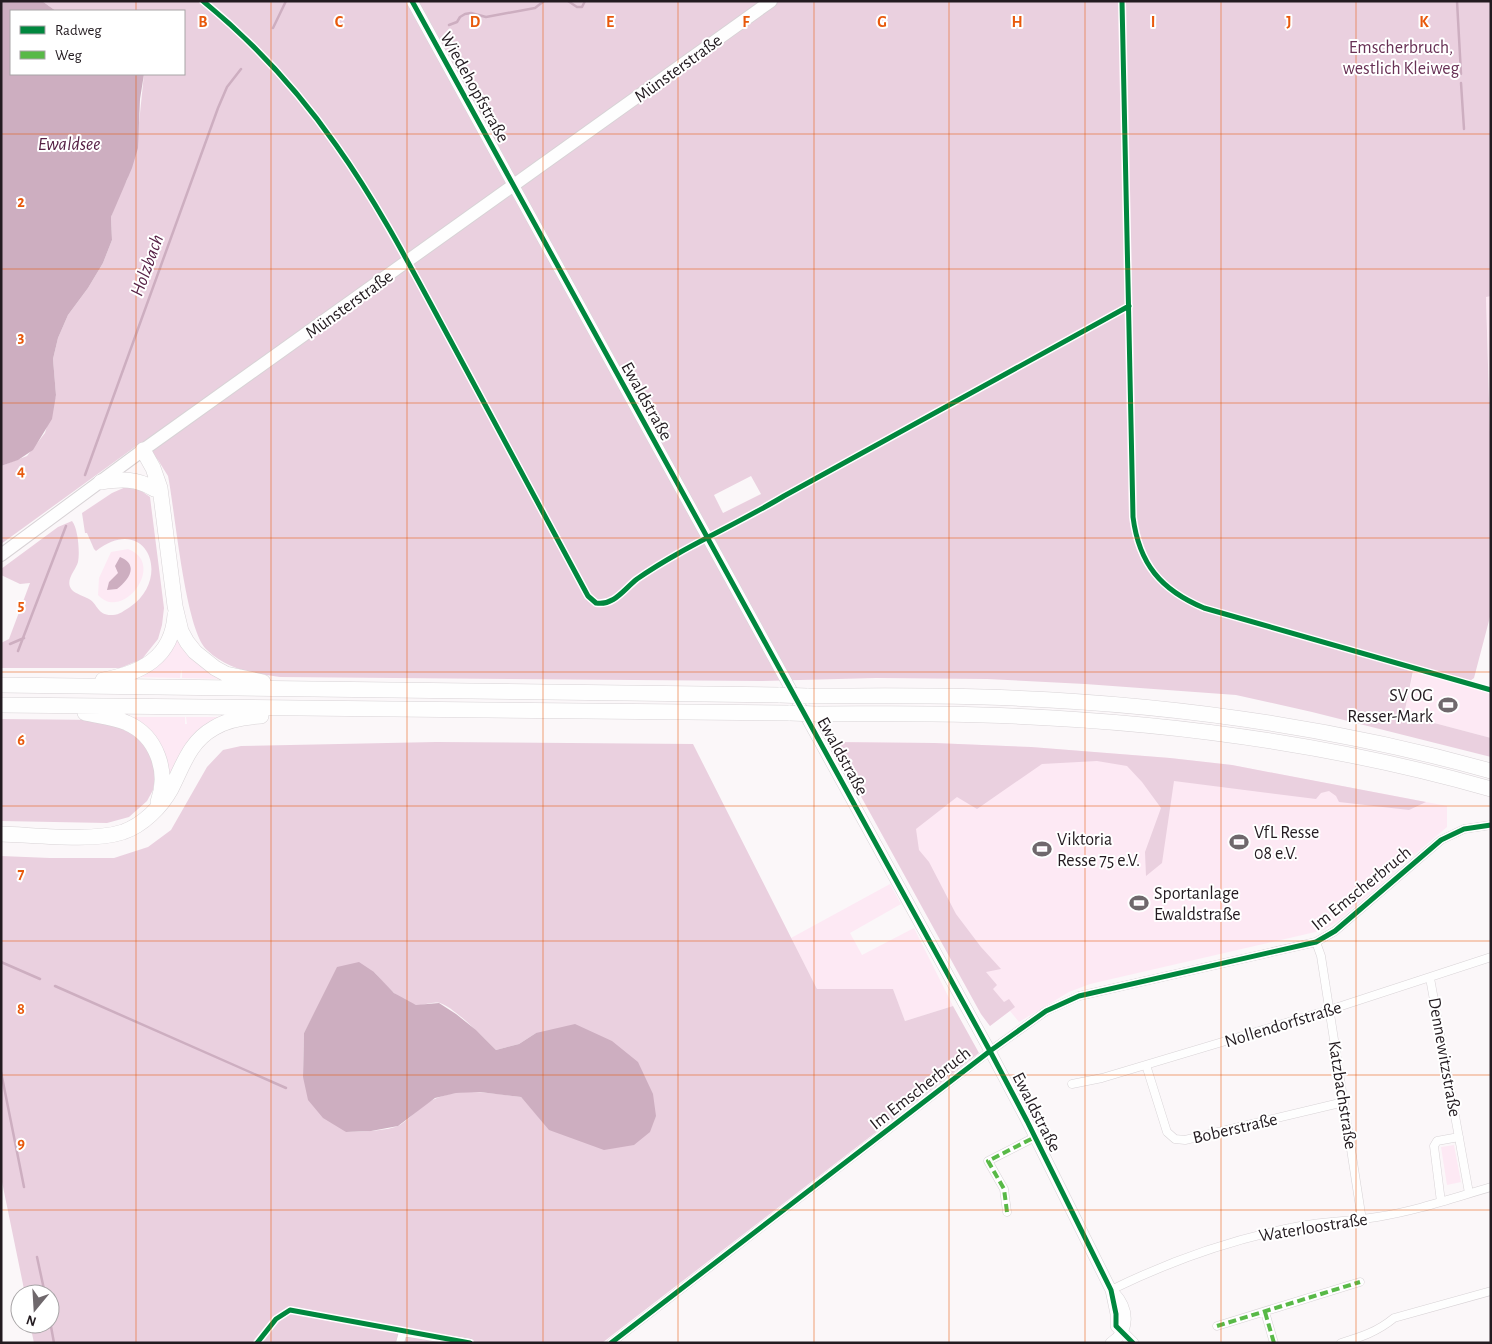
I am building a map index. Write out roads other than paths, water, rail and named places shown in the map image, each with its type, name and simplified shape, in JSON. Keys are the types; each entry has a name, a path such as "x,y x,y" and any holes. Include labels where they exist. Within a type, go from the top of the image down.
{"highway":[{"path":"139,453 154,489 163,519"},
{"path":"139,453 153,468 160,488 175,606 187,642 195,652 215,668 239,678 306,690"},
{"path":"101,482 127,479 140,482 154,489"},
{"path":"65,686 120,677 142,669 153,662 168,642 172,631 175,606"},
{"path":"1,685 984,697 1080,702 1234,718 1382,744 1491,771"},
{"path":"1,705 984,715 1078,720 1232,735 1305,747 1380,762 1491,789"},
{"path":"44,705 127,723 148,739 158,756 162,775 162,788 153,812"},
{"path":"1,834 87,837 114,834 135,826 153,812 170,791 189,751 202,736 212,729 234,720 332,709"}],"main road":[{"name":"Wiedehopfstraße","path":"412,1 513,186"},
{"name":"Münsterstraße","path":"1,555 139,453 771,1"},
{"name":"Ewaldstraße","path":"513,186 990,1051 1111,1290 1121,1302 1124,1313 1121,1329"},
{"path":"1111,1343 1121,1329"},
{"path":"1121,1329 1133,1343"},
{"path":"1101,1343 1111,1333 1121,1329 1137,1336 1140,1343"}],"street":[{"name":"Im Emscherbruch","path":"611,1343 990,1051 1046,1012 1079,996 1316,942 1334,931 1441,840 1464,828 1491,825"},
{"name":"Katzbachstraße","path":"1316,942 1321,956 1362,1220"},
{"name":"Nollendorfstraße","path":"1072,1084 1102,1078 1329,1010 1491,957"},
{"name":"Dennewitzstraße","path":"1430,978 1470,1193"},
{"name":"Boberstraße","path":"1146,1065 1167,1132 1175,1139 1185,1140 1344,1102"},
{"path":"1007,1212 1004,1189 988,1161 1035,1137"},
{"name":"Dennewitzstraße","path":"1441,1202 1434,1146 1437,1141 1459,1137"},
{"name":"Waterloostraße","path":"1111,1290 1178,1260 1234,1241 1292,1227 1362,1220 1409,1211 1491,1187"},
{"path":"1217,1326 1360,1282"},
{"path":"1341,1343 1370,1334 1394,1318 1491,1291"},
{"path":"1264,1312 1274,1343"},
{"path":"400,1343 403,1332 470,1343"}],"water":[{"name":"Ewaldsee","path":"1,1 42,1 55,10 10,10 10,75 144,75 140,99 138,148 132,168 111,217 112,240 103,263 88,288 68,315 58,338 53,359 56,395 52,419 33,450 18,460 1,466"},
{"path":"120,557 130,564 130,573 125,582 117,589 107,590 109,582 118,573 115,566"},
{"path":"359,962 374,972 394,993 416,1005 439,1003 476,1030 496,1050 519,1044 536,1033 575,1024 612,1041 638,1062 653,1094 656,1116 650,1132 634,1145 604,1150 549,1130 521,1097 480,1092 456,1093 435,1098 398,1126 371,1131 346,1132 323,1118 308,1100 303,1077 304,1033 337,967"}],"waterway":[{"name":"Holzbach","path":"273,28 286,1"},
{"path":"449,25 457,22 465,14 471,13 486,17 535,8 544,1"},
{"path":"568,1 577,7 582,7 585,1"},
{"path":"1457,1 1461,74"},
{"name":"Holzbach","path":"85,475 218,108 227,87 241,69"},
{"path":"1461,83 1464,129"},
{"name":"Holzbach","path":"18,651 66,526"},
{"path":"10,644 24,638"},
{"path":"1,962 40,979"},
{"path":"55,986 286,1088"},
{"name":"Holzbach","path":"1,1072 24,1187"},
{"name":"Holzbach","path":"37,1257 43,1284"},
{"name":"Holzbach","path":"52,1334 54,1343"}],"place":[{"name":"SV OG Resser-Mark","path":"1448,705"},
{"name":"VfL Resse 08 e.V.","path":"1239,842"},
{"name":"Viktoria Resse 75 e.V.","path":"1042,849"},
{"name":"Sportanlage Ewaldstraße","path":"1139,903"}],"park label":[{"name":"Emscherbruch, westlich Kleiweg","path":"1401,57"}]}
